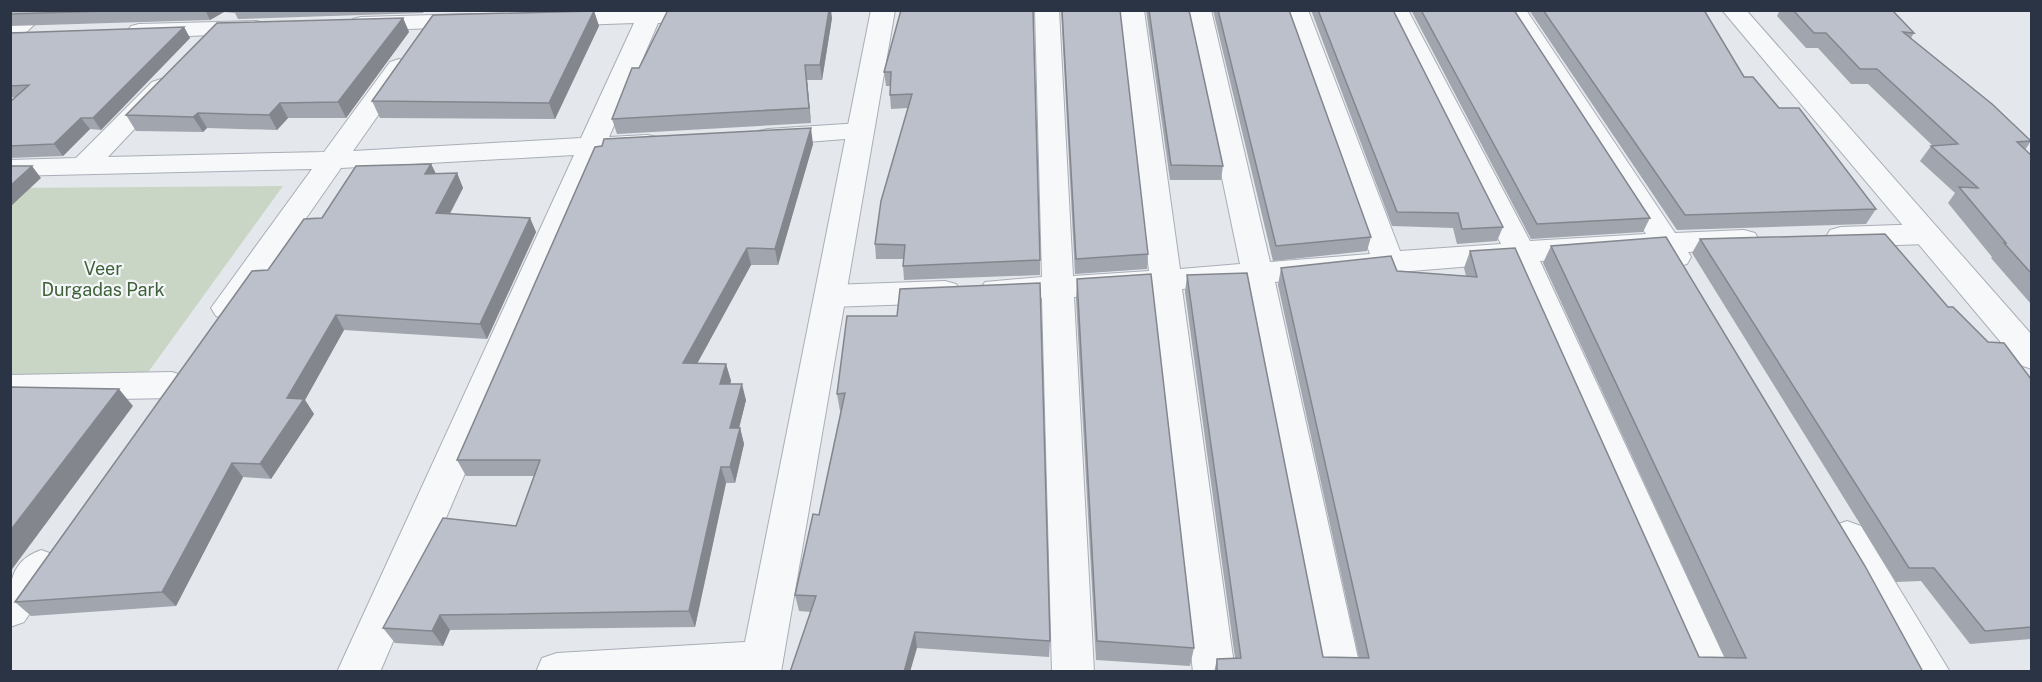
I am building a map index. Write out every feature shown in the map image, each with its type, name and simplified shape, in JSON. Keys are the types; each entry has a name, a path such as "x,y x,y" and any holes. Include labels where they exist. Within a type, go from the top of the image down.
{"street":[{"path":"10,35 39,10"},
{"path":"83,167 235,10"},
{"path":"557,672 761,666 883,10"},
{"path":"1047,10 1073,672"},
{"path":"1132,10 1214,672"},
{"path":"1199,10 1258,275 1340,672"},
{"path":"1296,10 1388,261"},
{"path":"1396,10 1520,251 1710,672"},
{"path":"1514,10 1692,283"},
{"path":"1733,10 2031,357"},
{"path":"523,20 651,13 733,13"},
{"path":"358,672 651,13"},
{"path":"336,25 436,16 489,21"},
{"path":"212,329 436,16"},
{"path":"114,32 277,27"},
{"path":"10,35 45,34"},
{"path":"744,138 861,131"},
{"path":"10,168 333,160 673,142"},
{"path":"1808,238 1926,234"},
{"path":"830,296 1058,287 1258,275 1388,261 1520,251 1667,242 1773,239"},
{"path":"152,413 192,357"},
{"path":"10,388 172,385"},
{"path":"1829,508 1929,672"},
{"path":"10,609 57,544"}],"green space":[{"name":"Veer Durgadas Park","path":"283,186 141,382 11,384 10,188"}],"building":[{"path":"10,10 137,10 10,14"},
{"path":"668,10 829,10 820,65 805,65 809,108 612,119 632,68 639,68"},
{"path":"901,10 1033,10 1040,260 903,266 905,245 875,244 881,201 912,94 890,95 891,72 884,72"},
{"path":"1062,10 1120,10 1148,254 1076,259"},
{"path":"1149,10 1189,10 1223,166 1171,165"},
{"path":"1218,10 1289,10 1371,237 1276,246"},
{"path":"1318,10 1393,10 1503,227 1462,229 1458,213 1397,212"},
{"path":"1421,10 1514,10 1650,218 1537,224"},
{"path":"1543,10 1704,10 1744,77 1753,77 1779,108 1799,108 1876,209 1685,215"},
{"path":"1793,10 1892,10 1914,33 1903,32 1992,104 2031,141 2017,142 2031,155 2031,273 1959,187 1978,188 1931,146 1958,144 1877,69 1860,69 1826,33 1814,33"},
{"path":"594,11 549,103 372,101 433,15"},
{"path":"403,18 338,102 280,103 269,115 198,113 193,117 126,115 217,23"},
{"path":"184,27 93,118 81,118 54,144 10,146 10,102 29,85 10,86 10,33"},
{"path":"811,128 775,249 747,248 683,363 726,364 720,384 742,384 730,428 740,428 730,467 721,467 689,611 440,615 432,631 383,628 443,518 516,526 540,460 457,460 595,147 602,146 604,139"},
{"path":"431,164 425,174 457,173 436,213 530,218 480,324 336,315 287,398 304,399 260,464 232,463 162,592 15,602 252,271 268,270 304,219 322,218 356,166"},
{"path":"10,166 32,166 10,186"},
{"path":"1885,234 1948,307 1953,307 1988,342 2004,343 2031,379 2031,627 1985,631 1934,568 1909,568 1700,239"},
{"path":"1666,237 1865,566 1923,672 1217,672 1217,659 1241,658 1187,275 1247,273 1323,657 1369,658 1281,268 1391,256 1397,271 1477,277 1470,251 1515,248 1699,657 1746,658 1551,246"},
{"path":"1151,274 1194,648 1097,641 1077,279"},
{"path":"1040,283 1050,641 915,632 904,672 790,672 816,596 795,595 813,514 819,515 845,393 837,394 847,316 897,316 900,289"},
{"path":"10,387 119,389 10,531"}]}
